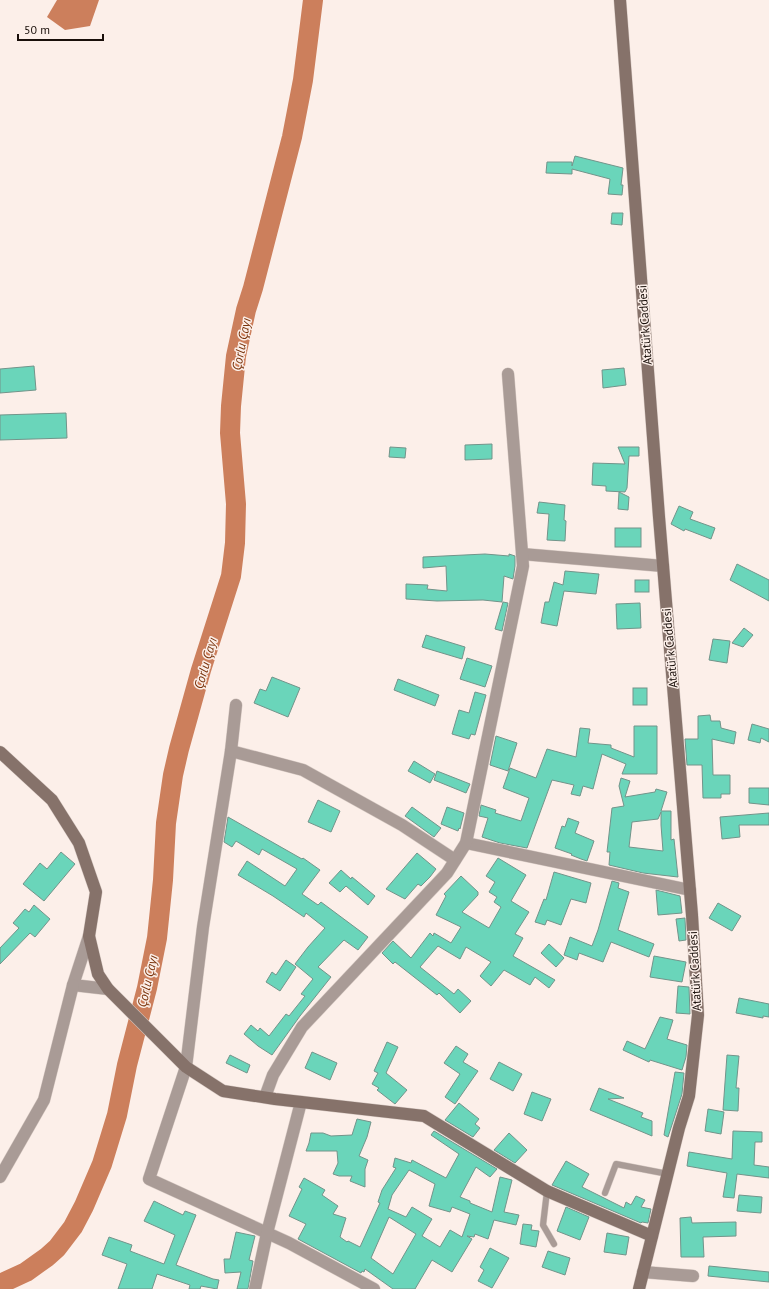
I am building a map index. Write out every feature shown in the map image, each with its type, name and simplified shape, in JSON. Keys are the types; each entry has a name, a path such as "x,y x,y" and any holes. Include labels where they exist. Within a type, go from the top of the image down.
{"street":[{"name":"Atatürk Caddesi","path":"620,0 663,566 690,890 698,1015 689,1096 679,1128 639,1289"},
{"path":"265,1097 274,1075 302,1028 447,873 460,852 523,566 508,374"},
{"path":"522,554 663,566"},
{"path":"236,705 231,752 203,926 186,1067 149,1179 289,1243 374,1289"},
{"path":"0,752 52,800 79,843 96,892 90,936 72,985 44,1100 0,1177"},
{"path":"231,752 303,770 402,825 441,851 460,852 690,890"},
{"path":"90,936 98,974 108,989 186,1067 223,1091 301,1102 424,1116 547,1191 652,1236"},
{"path":"72,985 108,989"},
{"path":"255,1289 267,1233 301,1102"},
{"path":"643,1272 693,1276"}],"lane":[{"path":"605,1193 616,1164 668,1174"},
{"path":"547,1191 543,1225 554,1244"}],"shaded area":[{"path":"57,0 99,0 90,26 65,30 47,17"}],"building":[{"path":"575,156 623,168 621,185 623,185 622,195 608,194 610,179 572,169 572,174 546,173 547,162 572,162 572,166"},
{"path":"612,213 623,213 622,225 611,224"},
{"path":"34,366 36,390 0,393 0,369"},
{"path":"624,368 626,385 603,388 602,370"},
{"path":"66,413 67,438 0,440 0,415"},
{"path":"492,444 492,459 465,460 465,445"},
{"path":"390,447 406,448 405,458 389,457"},
{"path":"618,447 639,447 639,456 629,456 627,488 625,492 606,491 606,486 592,485 593,463 625,464"},
{"path":"619,492 629,497 628,510 618,509"},
{"path":"539,502 565,505 565,541 547,540 549,514 537,513"},
{"path":"679,506 693,512 690,519 715,528 711,539 685,529 684,531 671,524"},
{"path":"615,528 641,528 641,547 615,547"},
{"path":"485,554 509,556 509,554 515,556 513,579 504,576 502,602 483,600 437,601 406,599 406,584 428,585 427,589 447,591 446,566 423,568 423,557"},
{"path":"737,564 769,580 769,601 730,580"},
{"path":"565,571 599,574 596,594 564,591 557,626 541,623 545,602 549,602 554,582 563,585"},
{"path":"635,580 649,580 649,592 635,592"},
{"path":"503,602 508,603 502,631 495,629"},
{"path":"640,603 641,628 617,629 616,604"},
{"path":"744,628 753,635 743,647 732,643"},
{"path":"426,635 465,647 462,659 422,647"},
{"path":"713,639 730,641 727,663 709,660"},
{"path":"467,658 492,666 485,687 460,679"},
{"path":"272,677 300,688 288,717 254,703 260,689 266,691"},
{"path":"398,679 439,695 435,706 394,690"},
{"path":"633,688 647,688 647,705 633,705"},
{"path":"475,692 486,695 475,735 471,734 469,739 452,734 459,710 469,713"},
{"path":"710,715 711,721 720,721 721,728 736,732 734,744 712,739 713,775 730,775 730,794 721,794 721,798 703,798 702,765 687,765 685,739 698,739 698,716"},
{"path":"752,724 769,729 769,742 761,738 760,743 748,740"},
{"path":"634,726 657,726 657,774 622,774 626,764 602,754 593,789 583,786 580,796 571,794 574,785 552,780 527,848 500,843 482,837 488,818 479,816 481,805 496,810 495,813 521,821 529,798 503,788 510,768 536,778 547,749 576,757 580,728 590,729 588,743 611,745 611,748 634,757"},
{"path":"496,736 517,743 508,771 490,765"},
{"path":"414,761 435,774 430,783 408,771"},
{"path":"437,771 470,784 466,793 434,780"},
{"path":"621,778 630,781 625,797 655,792 656,789 667,792 661,811 671,811 671,840 674,839 678,877 643,873 609,865 610,852 607,852 612,808 624,806 619,786","holes":["661,812 663,851 629,847 632,822 658,819"]},
{"path":"749,788 769,788 769,805 749,803"},
{"path":"318,800 340,811 331,832 308,822"},
{"path":"412,807 441,828 434,837 405,816"},
{"path":"447,807 464,813 460,829 459,828 458,831 441,824"},
{"path":"769,813 769,825 739,825 740,837 722,839 720,817"},
{"path":"228,817 302,859 303,858 320,870 302,894 318,905 321,902 368,937 358,950 344,940 318,967 331,977 272,1055 244,1034 251,1025 258,1031 260,1028 269,1036 286,1014 289,1016 305,996 301,994 313,979 295,964 325,928 306,913 304,917 238,875 247,861 285,886 297,869 262,849 259,855 236,841 232,847 224,842"},
{"path":"568,818 579,822 575,833 594,841 587,861 555,848 562,826 565,827"},
{"path":"61,852 75,864 44,901 23,884 40,863 47,869"},
{"path":"417,853 436,869 421,886 418,884 405,899 386,889"},
{"path":"498,858 526,875 511,901 529,912 515,934 523,938 513,956 555,980 549,988 535,977 530,985 504,970 491,986 480,976 491,962 466,947 460,959 438,946 420,967 454,994 458,989 471,1001 460,1013 439,993 437,995 395,962 393,964 382,953 393,941 411,958 430,933 433,936 434,933 451,943 461,927 436,915 446,896 444,894 461,876 478,892 478,895 462,912 489,928 501,907 494,902 497,897 489,892 495,882 486,876"},
{"path":"341,870 375,896 368,905 346,886 340,892 329,883"},
{"path":"554,872 591,883 586,903 571,899 561,925 547,920 545,925 535,922 544,899 546,900"},
{"path":"612,881 619,883 618,888 629,892 618,930 654,944 649,957 611,942 603,962 579,953 577,960 564,955 570,937 592,946"},
{"path":"656,890 680,896 682,913 658,915"},
{"path":"718,903 741,916 732,931 709,918"},
{"path":"34,905 50,919 35,937 30,933 0,964 0,948 19,928 13,923 25,909 29,912"},
{"path":"685,918 686,940 679,941 676,919"},
{"path":"549,944 564,958 556,967 541,953"},
{"path":"654,956 686,962 682,982 650,977"},
{"path":"286,960 296,967 280,991 266,982 272,972 276,975"},
{"path":"678,986 689,987 690,1014 676,1013"},
{"path":"739,998 769,1004 769,1017 763,1016 763,1018 736,1013"},
{"path":"660,1017 673,1020 667,1039 687,1045 686,1057 682,1070 650,1060 649,1062 623,1050 627,1041 645,1049"},
{"path":"387,1042 398,1047 386,1073 407,1090 395,1104 377,1090 379,1088 372,1084 378,1073 374,1071"},
{"path":"456,1046 468,1054 463,1062 478,1071 455,1104 445,1097 460,1074 444,1063"},
{"path":"312,1052 337,1063 330,1080 305,1068"},
{"path":"230,1055 250,1065 247,1073 226,1063"},
{"path":"727,1055 739,1056 736,1088 739,1088 738,1111 723,1110"},
{"path":"499,1062 522,1074 513,1091 490,1079"},
{"path":"675,1072 684,1073 682,1094 668,1137 664,1135"},
{"path":"599,1088 624,1098 608,1099 643,1113 641,1117 652,1121 652,1136 590,1110"},
{"path":"532,1092 551,1099 542,1121 524,1114"},
{"path":"459,1103 479,1119 475,1124 480,1128 473,1137 445,1120"},
{"path":"708,1109 724,1112 721,1134 705,1131"},
{"path":"357,1119 371,1122 367,1137 359,1156 368,1160 365,1169 365,1187 350,1181 352,1176 339,1176 333,1174 338,1163 337,1151 306,1151 311,1133 323,1133 331,1136 352,1135"},
{"path":"434,1131 497,1169 490,1177 476,1167 460,1197 470,1201 470,1203 492,1212 500,1177 512,1180 504,1212 519,1215 516,1225 494,1220 488,1239 475,1234 474,1237 467,1236 472,1239 452,1272 432,1260 415,1289 393,1289 365,1269 364,1272 362,1271 361,1273 298,1239 306,1224 289,1216 302,1189 299,1187 304,1178 325,1190 322,1195 338,1206 333,1214 346,1218 340,1237 347,1242 348,1241 360,1247 380,1203 378,1202 382,1190 396,1168 393,1167 395,1158 411,1163 412,1160 446,1178 459,1154 431,1135","holes":["409,1170 435,1184 429,1206 450,1212 452,1207 470,1214 462,1237 450,1230 440,1247 422,1236 432,1219 412,1207 406,1217 388,1209 392,1195","389,1217 416,1234 393,1274 371,1258"]},
{"path":"733,1131 762,1132 762,1142 755,1142 754,1165 769,1167 769,1178 737,1174 734,1198 723,1197 727,1173 687,1166 689,1152 732,1159"},
{"path":"509,1133 527,1150 515,1163 494,1150"},
{"path":"566,1161 589,1174 582,1187 624,1208 626,1202 631,1205 636,1196 645,1200 641,1207 651,1209 648,1223 641,1223 552,1185"},
{"path":"739,1195 762,1197 761,1213 737,1211"},
{"path":"154,1201 183,1215 185,1211 196,1215 176,1265 219,1280 217,1289 201,1286 200,1289 189,1289 190,1285 157,1274 152,1289 118,1289 127,1264 102,1255 109,1237 132,1245 130,1251 164,1264 175,1235 144,1221"},
{"path":"566,1207 589,1217 580,1240 557,1231"},
{"path":"691,1217 692,1223 736,1222 736,1236 703,1237 704,1257 681,1257 680,1218"},
{"path":"523,1224 532,1225 531,1230 539,1231 536,1247 520,1244"},
{"path":"236,1232 255,1236 249,1260 253,1261 248,1289 237,1289 241,1272 225,1273 224,1259 230,1259"},
{"path":"607,1233 629,1237 626,1255 604,1252"},
{"path":"490,1248 509,1258 492,1288 478,1281 484,1270 480,1267"},
{"path":"548,1251 570,1258 565,1275 542,1267"},
{"path":"709,1266 769,1272 769,1282 708,1276"}],"waterway":[{"name":"Çorlu Çayı","path":"0,1284 26,1272 47,1257 57,1248 73,1227 84,1206 102,1164 117,1115 127,1065 147,988 157,938 163,880 166,823 173,775 201,670 231,576 235,543 236,504 230,433 236,356 246,310 292,137 303,80 313,0"}]}
